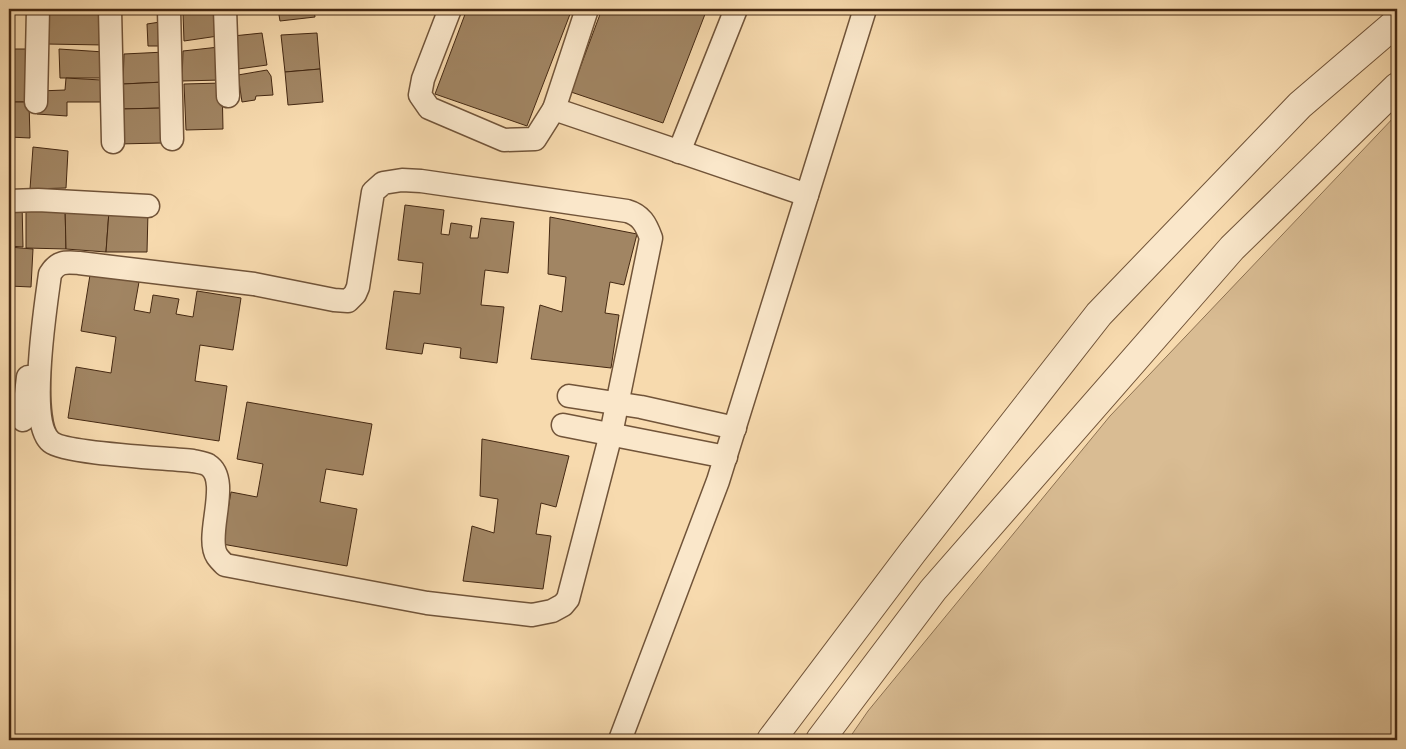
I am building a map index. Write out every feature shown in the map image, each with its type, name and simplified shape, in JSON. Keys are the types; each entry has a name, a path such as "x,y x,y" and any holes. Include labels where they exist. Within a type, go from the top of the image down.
{"street":[{"path":"36,102 38,9"},
{"path":"110,9 113,142"},
{"path":"169,9 172,139"},
{"path":"225,9 228,96"},
{"path":"450,9 423,80 420,95 429,108 504,140 535,139 554,109 587,9"},
{"path":"679,152 736,9"},
{"path":"620,740 726,457 865,9"},
{"path":"772,740 912,553 1099,314 1300,105 1397,22"},
{"path":"820,740 933,590 1232,248 1397,87"},
{"path":"554,109 807,195"},
{"path":"22,420 35,364 50,274 56,265 66,262 254,284 334,300 348,301 355,294 358,287 373,192 383,183 402,180 421,181 627,211 635,213 642,218 651,238 611,434 568,599 563,605 552,611 532,615 427,603 225,565 216,555 214,544 218,485 215,472 208,465 194,461 71,449 51,442 44,433 35,364 42,279"},
{"path":"9,201 38,200 148,206"},
{"path":"569,396 642,407 735,428"},
{"path":"563,425 726,457"}],"shaded area":[{"path":"1397,114 1397,740 848,740 868,711 1110,416"}],"building":[{"path":"278,9 314,9 315,17 280,21"},
{"path":"467,9 572,9 527,126 435,94"},
{"path":"602,9 707,9 663,123 571,92"},
{"path":"45,11 102,12 104,45 46,44"},
{"path":"215,11 218,36 184,41 183,13"},
{"path":"160,22 160,46 148,46 147,24"},
{"path":"262,33 267,65 231,70 233,36"},
{"path":"317,33 320,69 285,72 281,35"},
{"path":"219,47 221,80 182,81 183,51"},
{"path":"9,49 31,49 29,102 9,102"},
{"path":"59,49 104,52 101,78 60,78"},
{"path":"165,52 164,82 123,84 124,54"},
{"path":"320,69 323,102 288,105 285,72"},
{"path":"267,70 271,76 273,95 256,96 255,100 242,102 238,75"},
{"path":"66,78 101,80 102,102 67,102 67,116 37,114 39,91 65,90"},
{"path":"164,82 163,108 121,109 123,84"},
{"path":"222,83 223,129 186,130 184,84"},
{"path":"9,102 29,102 30,138 9,137"},
{"path":"163,108 163,143 118,144 121,109"},
{"path":"33,147 68,151 66,188 30,189"},
{"path":"9,203 22,203 23,247 9,246"},
{"path":"26,205 65,206 66,249 26,248"},
{"path":"405,205 444,210 441,234 449,235 451,223 472,226 470,238 478,238 481,218 514,222 508,273 485,270 481,305 504,307 497,363 460,358 461,348 424,343 422,354 386,349 394,291 420,294 423,263 398,260"},
{"path":"65,206 109,211 106,252 66,249"},
{"path":"109,211 148,212 147,252 106,252"},
{"path":"550,217 637,234 624,285 610,282 605,313 619,315 611,368 531,359 540,305 562,312 566,277 548,274"},
{"path":"9,247 33,249 31,287 9,286"},
{"path":"90,275 139,282 134,310 150,313 153,295 179,299 176,314 193,317 197,291 241,298 233,350 200,345 195,381 227,386 219,441 68,418 76,367 111,373 116,337 81,331"},
{"path":"247,402 372,424 363,475 326,469 320,502 357,509 347,566 222,544 231,492 257,497 263,464 237,459"},
{"path":"482,439 569,456 556,507 541,503 536,534 551,536 543,589 463,581 472,526 494,533 498,499 480,496"}]}
